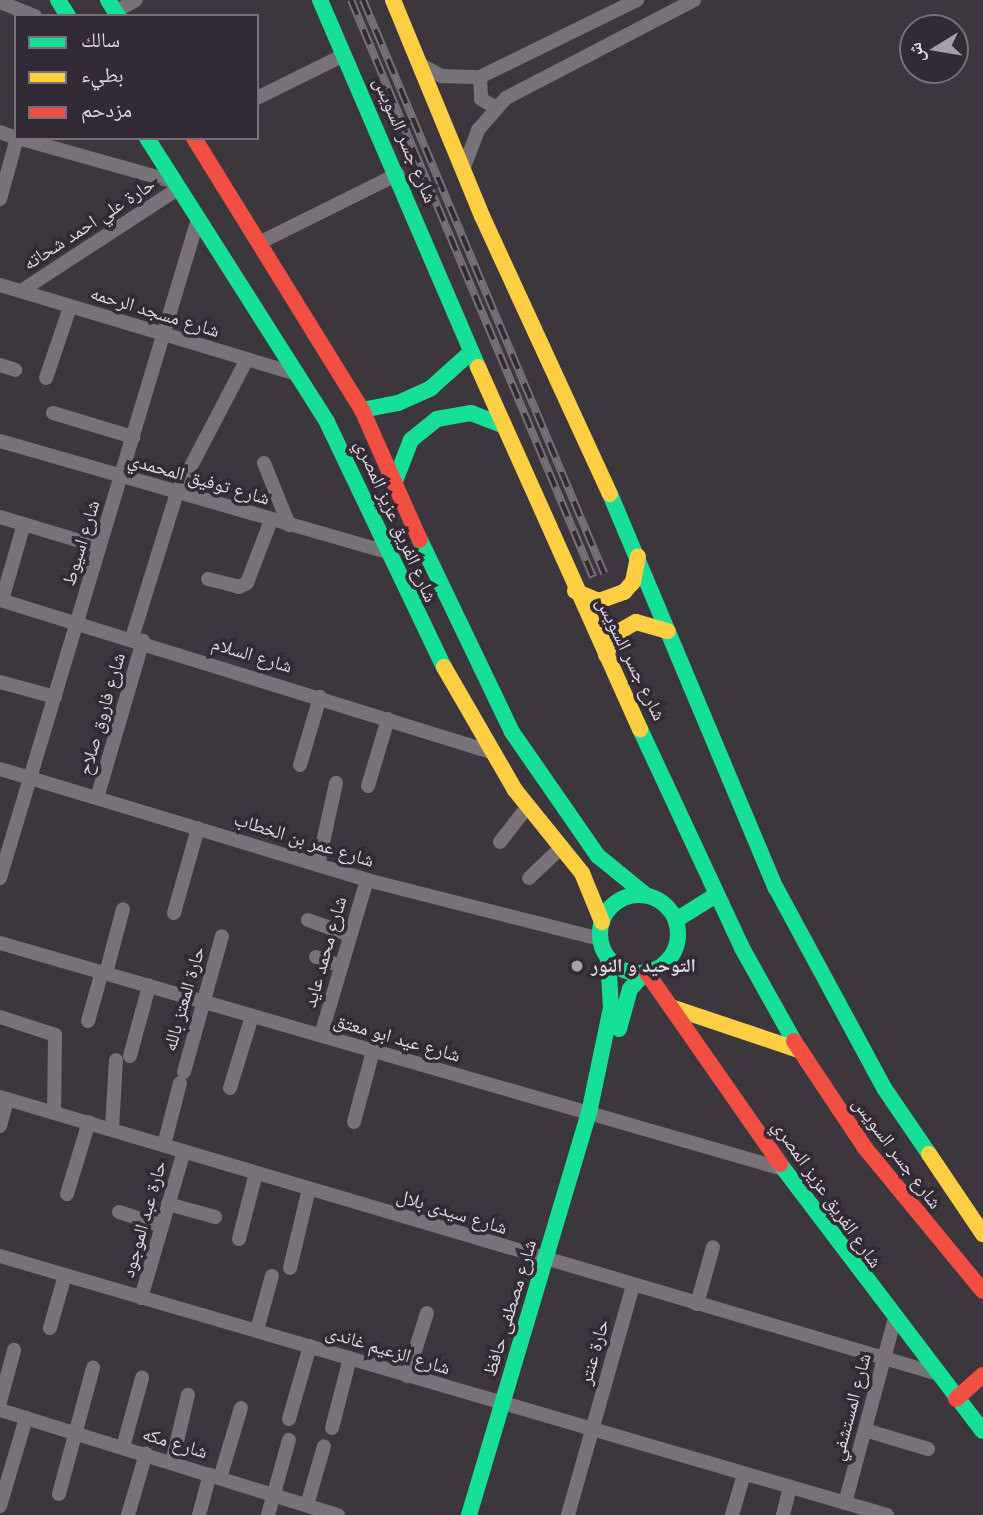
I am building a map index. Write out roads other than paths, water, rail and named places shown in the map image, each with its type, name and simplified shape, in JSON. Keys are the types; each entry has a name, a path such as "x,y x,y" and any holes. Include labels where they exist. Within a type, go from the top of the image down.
{"main road":[{"name":"شارع جسر السويس","path":"320,0 398,174 471,352 575,591 716,895 799,1050 888,1181 983,1291"},
{"name":"شارع جسر السويس","path":"393,0 463,168 638,556 747,824 810,956 923,1153 983,1234"},
{"name":"شارع الفريق عزيز المصري","path":"148,140 299,375 345,456 436,655 491,752 528,806 588,883 602,922"},
{"name":"شارع الفريق عزيز المصري","path":"195,140 362,410 474,661 519,743 598,856 646,895"},
{"path":"362,410 423,393 471,352"},
{"path":"395,481 411,440 437,419 471,413 503,425"},
{"path":"575,591 599,601 624,592 633,582 638,556"},
{"path":"606,655 615,634 636,622 668,631"},
{"path":"646,895 664,904 677,920 679,940 672,958 646,974 624,971 608,958 600,939 602,922 619,900 646,895"},
{"path":"677,920 716,895"},
{"name":"شارع مصطفى حافظ","path":"468,1515 589,1113 611,1008 608,958"},
{"name":"شارع الفريق عزيز المصري","path":"646,974 894,1322 983,1431"},
{"name":"شارع مصطفى حافظ","path":"589,1113 601,1095 630,989 646,974"},
{"path":"671,1007 799,1050"},
{"path":"956,1399 983,1375"}],"street":[{"path":"114,9 136,0"},
{"path":"419,64 455,78 480,77 637,0"},
{"path":"463,168 471,142 495,107 518,89 694,0"},
{"path":"0,2 30,14"},
{"path":"259,97 344,55"},
{"path":"480,77 481,99 495,107"},
{"path":"0,199 16,140"},
{"path":"24,140 177,185"},
{"path":"259,243 398,174"},
{"name":"حارة علي احمد شحاته","path":"21,291 177,185"},
{"name":"شارع اسيوط","path":"0,878 5,842 30,778 198,219"},
{"name":"شارع مسجد الرحمه","path":"0,285 299,375"},
{"path":"46,377 69,307"},
{"name":"شارع فاروق صلاح","path":"97,798 177,493 247,359"},
{"path":"0,365 15,370"},
{"path":"53,413 133,438"},
{"name":"شارع توفيق المحمدي","path":"0,441 388,552"},
{"path":"264,463 289,525"},
{"path":"0,517 100,547"},
{"path":"208,579 239,587 247,583 271,520"},
{"path":"1,600 24,524"},
{"name":"شارع السلام","path":"1,600 491,752"},
{"path":"0,682 55,697"},
{"path":"300,765 320,697"},
{"path":"368,786 388,719"},
{"name":"شارع عمر بن الخطاب","path":"0,769 367,880 600,939"},
{"path":"318,865 336,783"},
{"path":"500,842 528,806"},
{"path":"174,913 198,828"},
{"path":"529,878 562,847"},
{"name":"شارع محمد عايد","path":"321,1035 367,880"},
{"path":"88,1021 123,909"},
{"path":"308,920 350,935"},
{"name":"حارة المعتز بالله","path":"164,1145 222,936"},
{"name":"شارع عيد ابو معتق","path":"0,943 783,1169"},
{"path":"316,957 341,966"},
{"path":"131,1056 149,986"},
{"path":"230,1088 252,1016"},
{"path":"0,1017 49,1030 56,1039 54,1112"},
{"path":"354,1122 373,1051"},
{"path":"112,1129 116,1060"},
{"path":"0,1126 4,1098"},
{"name":"شارع سيدى بلال","path":"4,1098 633,1286 935,1373"},
{"path":"67,1194 89,1122"},
{"name":"حارة عبد الموجود","path":"141,1298 184,1151"},
{"path":"239,1239 256,1173"},
{"path":"290,1268 309,1189"},
{"path":"168,1204 215,1217"},
{"path":"119,1212 162,1226"},
{"path":"697,1304 713,1247"},
{"name":"شارع الزعيم غاندى","path":"0,1256 887,1515"},
{"path":"50,1328 65,1275"},
{"path":"257,1330 272,1276"},
{"name":"حارة عنتر","path":"568,1515 633,1286"},
{"path":"407,1376 426,1313"},
{"name":"شارع المستشفي","path":"845,1503 894,1322"},
{"path":"289,1419 310,1346"},
{"path":"0,1402 14,1350"},
{"path":"332,1428 350,1359"},
{"path":"60,1494 93,1368"},
{"path":"122,1447 142,1378"},
{"path":"173,1462 188,1395"},
{"path":"199,1515 241,1408"},
{"name":"شارع مكه","path":"0,1410 336,1515"},
{"path":"0,1506 26,1418"},
{"path":"865,1430 929,1449"},
{"path":"268,1515 289,1440"},
{"path":"307,1505 324,1446"},
{"path":"128,1515 146,1454"},
{"path":"733,1515 744,1474"},
{"path":"783,1515 790,1487"}],"railway":[{"path":"351,0 593,577"},
{"path":"363,0 604,573"}],"place":[{"name":"التوحيد و النور","path":"577,966"}]}
